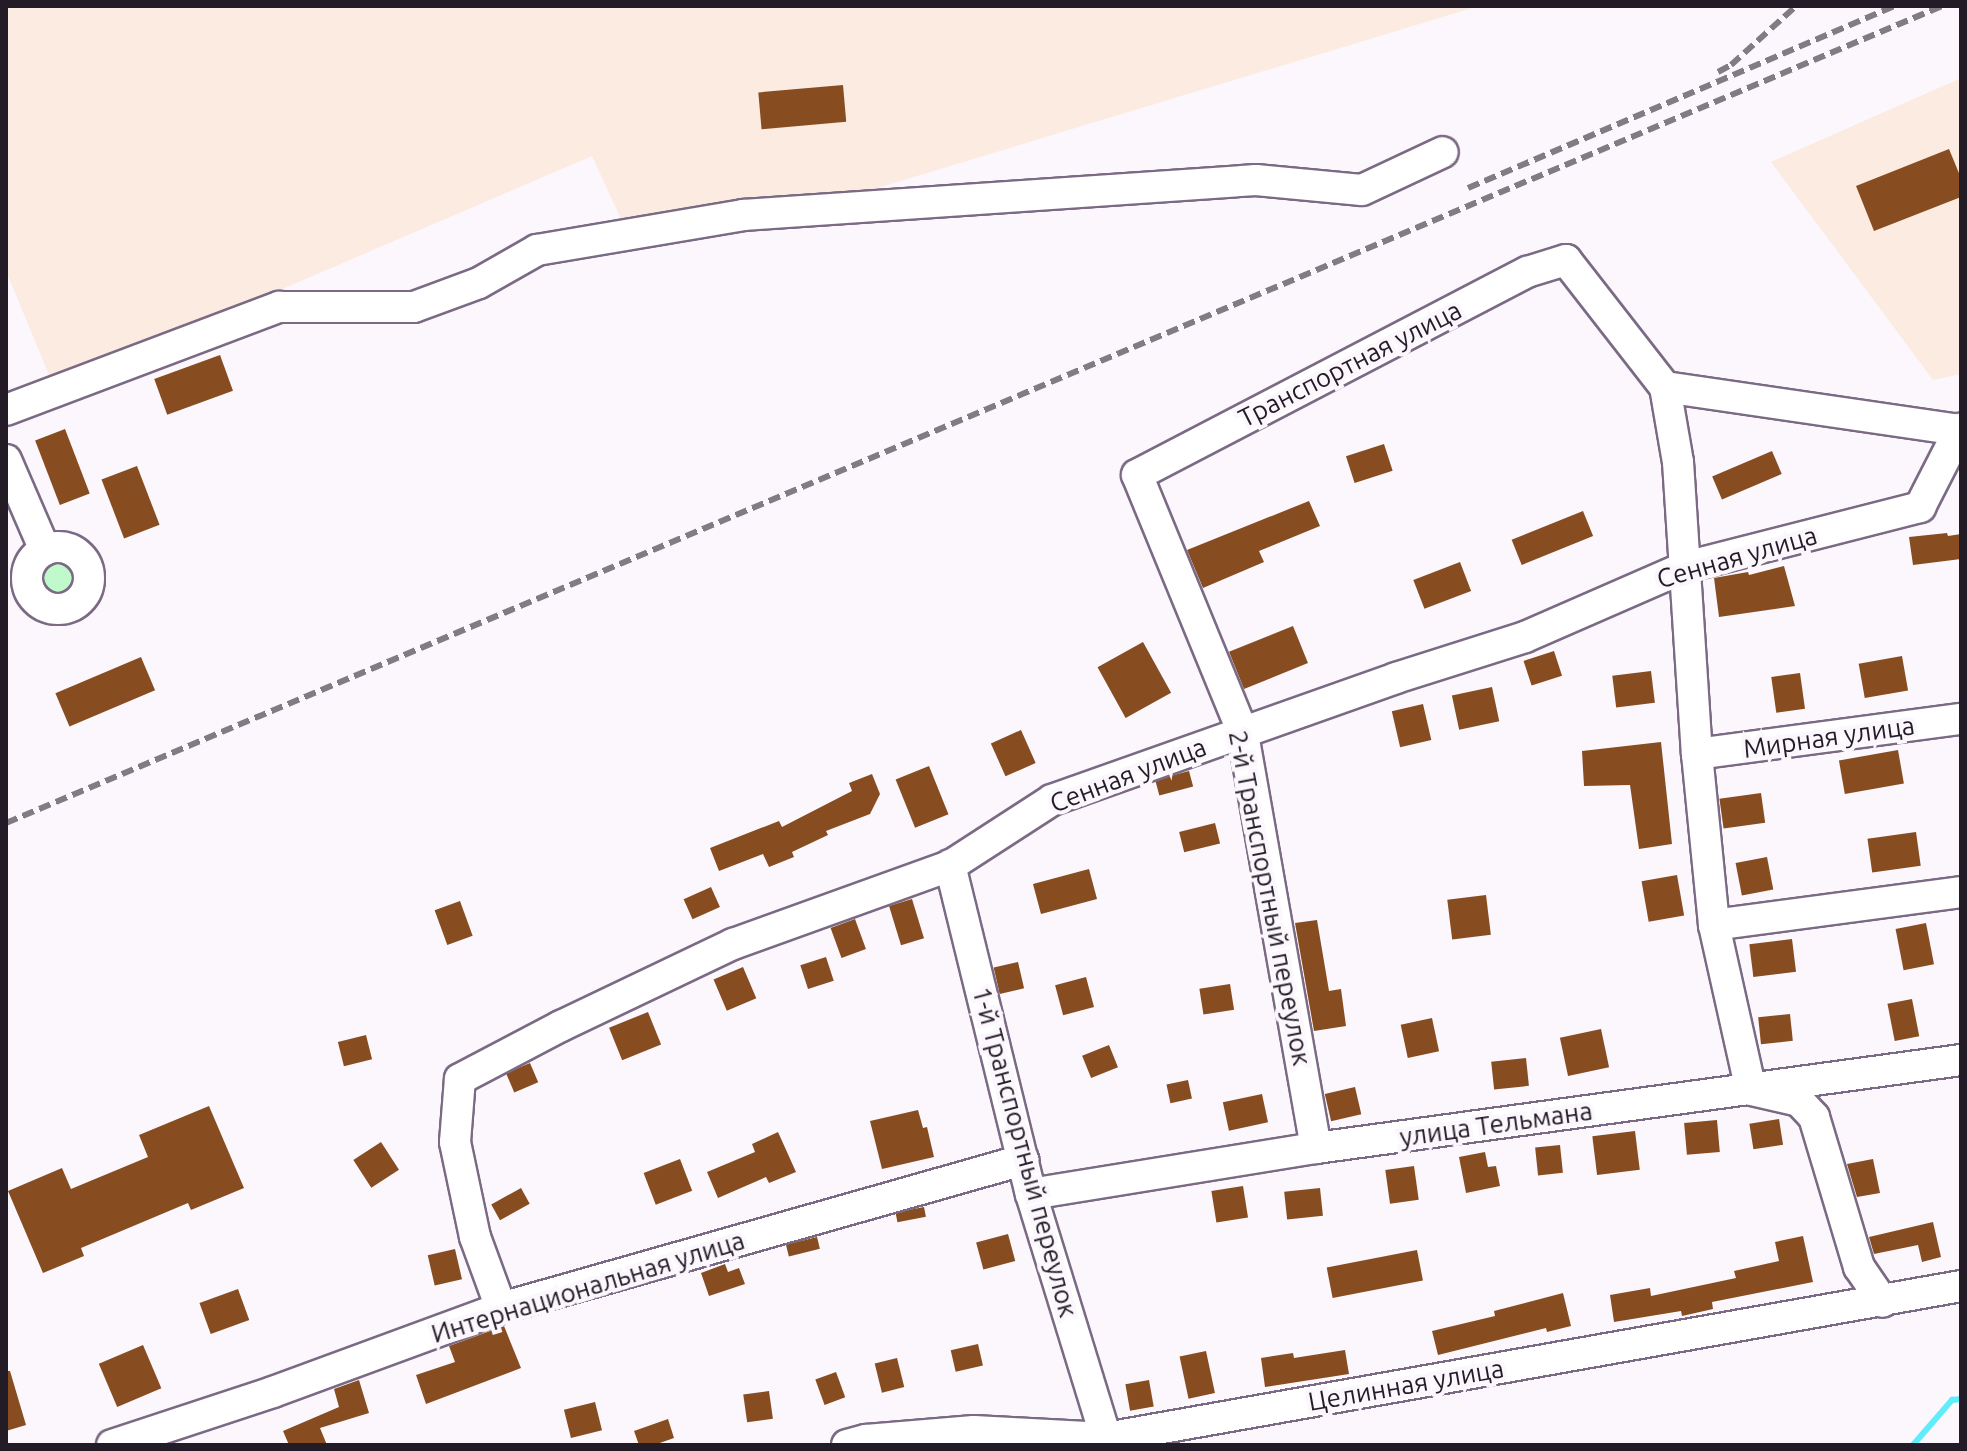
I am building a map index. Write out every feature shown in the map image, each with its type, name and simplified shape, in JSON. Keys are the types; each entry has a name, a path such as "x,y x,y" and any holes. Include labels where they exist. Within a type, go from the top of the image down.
{"street":[{"path":"6,410 279,307 414,307 479,283 537,250 743,215 1256,180 1362,190 1443,152"},
{"name":"Транспортная улица","path":"1137,475 1527,272 1566,260 1665,387"},
{"path":"1883,1302 1859,1267 1814,1117 1799,1101 1751,1090 1714,925 1697,754 1678,462 1665,387 1960,429"},
{"name":"Сенная улица","path":"501,1308 475,1237 455,1142 460,1079 561,1026 733,944 950,866 1052,800 1525,637 1685,567 1920,507 1960,429"},
{"path":"6,460 45,550"},
{"name":"2-й Транспортный переулок","path":"1137,475 1243,733 1316,1148"},
{"name":"Мирная улица","path":"1697,754 1961,719"},
{"name":"1-й Транспортный переулок","path":"950,866 1031,1194 1106,1438"},
{"path":"1714,925 1961,892"},
{"name":"улица Тельмана","path":"1031,1194 1316,1148 1961,1060"},
{"name":"Интернациональная улица","path":"112,1445 273,1392 501,1308 1023,1160"},
{"name":"Целинная улица","path":"847,1445 866,1440 974,1431 1106,1438 1961,1286"}],"shaded area":[{"path":"6,6 1479,6 854,195 627,232 592,156 54,387 6,271"},
{"path":"1961,78 1961,374 1933,380 1771,162"}],"green space":[{"path":"58,558 72,564 78,578 72,592 58,598 44,592 38,578 44,564"}],"building":[{"path":"843,85 846,122 762,129 758,92"},
{"path":"1949,149 1961,178 1961,197 1874,231 1856,186"},
{"path":"220,355 233,391 167,415 154,379"},
{"path":"65,429 90,493 60,505 35,440"},
{"path":"1384,444 1393,471 1355,483 1346,456"},
{"path":"1772,451 1782,474 1722,499 1712,476"},
{"path":"137,466 160,525 124,538 102,480"},
{"path":"1309,501 1320,526 1259,551 1264,562 1203,588 1187,550"},
{"path":"1583,511 1593,536 1522,565 1512,540"},
{"path":"1947,533 1948,536 1961,534 1961,559 1913,565 1909,537"},
{"path":"1460,562 1471,591 1424,609 1413,580"},
{"path":"1784,566 1795,606 1719,617 1714,578 1748,572 1749,575"},
{"path":"1293,626 1308,663 1244,689 1229,652"},
{"path":"1143,642 1171,693 1126,718 1098,667"},
{"path":"1554,651 1562,676 1532,686 1524,661"},
{"path":"1902,656 1908,690 1865,698 1859,664"},
{"path":"141,657 155,690 69,726 55,693"},
{"path":"1651,671 1655,703 1616,708 1612,676"},
{"path":"1800,673 1805,709 1776,713 1771,677"},
{"path":"1492,687 1499,721 1459,730 1452,696"},
{"path":"1423,704 1431,740 1400,747 1392,711"},
{"path":"1021,730 1036,763 1005,776 991,743"},
{"path":"1661,742 1672,844 1639,849 1630,785 1584,786 1582,751"},
{"path":"1898,750 1904,783 1845,794 1839,760"},
{"path":"929,766 948,814 915,828 896,779"},
{"path":"1189,771 1193,786 1159,796 1155,780"},
{"path":"872,774 880,794 870,814 826,831 828,835 792,852 794,857 769,867 763,854 719,871 710,848 779,821 782,827 852,791 849,783"},
{"path":"1761,793 1765,823 1724,829 1719,799"},
{"path":"1215,823 1220,843 1184,852 1179,832"},
{"path":"1916,832 1921,866 1872,872 1867,839"},
{"path":"1767,857 1773,889 1742,895 1736,863"},
{"path":"1089,869 1097,899 1041,914 1033,884"},
{"path":"1677,875 1684,915 1649,922 1642,881"},
{"path":"711,887 720,907 693,919 684,899"},
{"path":"1486,895 1491,935 1452,939 1447,900"},
{"path":"912,899 924,938 901,945 889,906"},
{"path":"460,901 473,936 447,945 435,910"},
{"path":"855,919 866,949 842,958 831,928"},
{"path":"1317,920 1329,991 1341,989 1346,1026 1314,1031 1295,923"},
{"path":"1926,923 1934,964 1904,970 1896,929"},
{"path":"1792,939 1796,972 1753,977 1749,944"},
{"path":"826,957 834,981 808,989 800,965"},
{"path":"1018,962 1024,988 1000,994 994,968"},
{"path":"743,967 756,998 727,1011 714,980"},
{"path":"1086,977 1094,1007 1063,1015 1055,985"},
{"path":"1230,984 1234,1010 1203,1015 1199,989"},
{"path":"1912,999 1919,1036 1895,1041 1887,1004"},
{"path":"648,1012 661,1044 622,1060 609,1028"},
{"path":"1790,1014 1793,1041 1761,1044 1758,1017"},
{"path":"1432,1018 1439,1051 1408,1058 1401,1025"},
{"path":"1601,1029 1609,1067 1568,1076 1560,1038"},
{"path":"366,1035 372,1059 344,1066 338,1042"},
{"path":"1109,1045 1118,1067 1091,1078 1082,1056"},
{"path":"1526,1058 1529,1086 1494,1090 1491,1062"},
{"path":"530,1063 538,1082 514,1092 506,1073"},
{"path":"1188,1080 1192,1099 1170,1103 1166,1085"},
{"path":"1355,1087 1361,1114 1331,1121 1325,1094"},
{"path":"1262,1094 1268,1122 1229,1131 1223,1102"},
{"path":"209,1106 244,1188 191,1210 188,1203 81,1248 84,1256 43,1273 8,1191 62,1168 71,1189 148,1157 139,1135"},
{"path":"918,1110 923,1128 927,1127 934,1157 882,1169 870,1121"},
{"path":"1779,1119 1783,1145 1753,1149 1749,1124"},
{"path":"1717,1120 1720,1152 1687,1155 1684,1123"},
{"path":"1635,1131 1640,1170 1597,1175 1592,1136"},
{"path":"778,1132 796,1172 769,1183 766,1177 718,1198 707,1172 755,1152 752,1144"},
{"path":"381,1142 399,1170 371,1188 353,1160"},
{"path":"1560,1145 1563,1173 1538,1175 1535,1148"},
{"path":"1485,1152 1488,1167 1496,1166 1500,1186 1466,1193 1459,1157"},
{"path":"680,1159 692,1191 656,1205 644,1173"},
{"path":"1873,1159 1880,1193 1857,1197 1847,1164"},
{"path":"1414,1166 1419,1200 1390,1204 1385,1170"},
{"path":"1243,1186 1248,1218 1216,1223 1211,1191"},
{"path":"521,1188 530,1204 500,1220 491,1204"},
{"path":"1320,1188 1323,1216 1287,1220 1284,1192"},
{"path":"924,1207 926,1217 897,1222 896,1213"},
{"path":"1933,1222 1941,1257 1922,1262 1918,1245 1874,1254 1869,1237"},
{"path":"1008,1234 1015,1261 983,1270 976,1243"},
{"path":"1803,1236 1813,1282 1712,1302 1713,1309 1682,1316 1681,1311 1614,1322 1610,1295 1650,1288 1651,1296 1736,1278 1734,1271 1779,1261 1775,1242"},
{"path":"817,1237 820,1249 789,1256 786,1245"},
{"path":"455,1249 462,1279 435,1286 428,1255"},
{"path":"1417,1250 1423,1280 1333,1298 1327,1268"},
{"path":"725,1264 728,1272 739,1268 745,1284 709,1296 701,1273"},
{"path":"238,1289 249,1320 211,1334 199,1303"},
{"path":"1563,1293 1571,1326 1547,1332 1546,1328 1438,1355 1432,1331 1495,1316 1494,1311"},
{"path":"504,1326 521,1368 426,1404 416,1375 455,1362 449,1346"},
{"path":"978,1344 983,1365 956,1372 951,1350"},
{"path":"143,1345 161,1388 117,1407 99,1364"},
{"path":"1345,1350 1349,1374 1265,1387 1261,1358 1293,1353 1294,1358"},
{"path":"1206,1351 1215,1393 1189,1399 1180,1357"},
{"path":"897,1358 904,1387 882,1393 875,1364"},
{"path":"6,1371 10,1371 26,1425 6,1431"},
{"path":"836,1372 845,1397 825,1405 815,1380"},
{"path":"359,1380 369,1413 320,1428 327,1445 289,1445 283,1431 339,1407 334,1389"},
{"path":"1149,1380 1154,1407 1130,1411 1125,1384"},
{"path":"769,1391 773,1419 747,1422 743,1395"},
{"path":"595,1402 602,1430 571,1438 564,1410"},
{"path":"668,1419 674,1438 654,1445 639,1445 634,1431"}],"waterway":[{"path":"1913,1445 1952,1400 1961,1399"}],"railway":[{"path":"1718,72 1731,65 1796,6"},
{"path":"1468,188 1894,6"},
{"path":"6,823 1942,6"}]}
